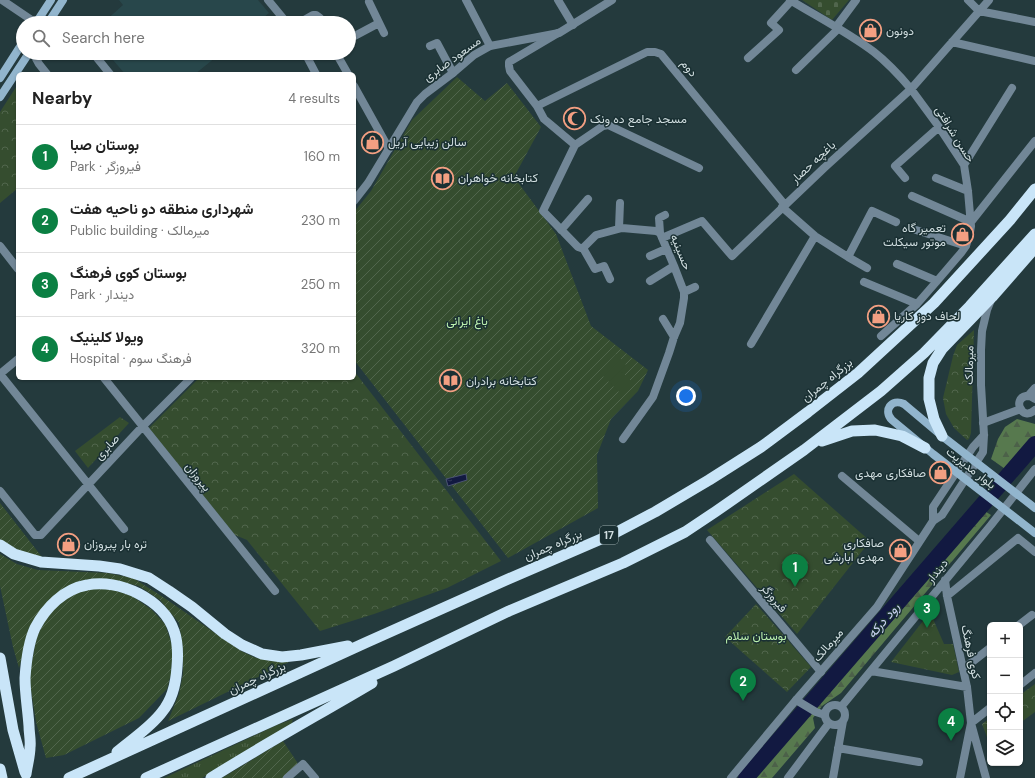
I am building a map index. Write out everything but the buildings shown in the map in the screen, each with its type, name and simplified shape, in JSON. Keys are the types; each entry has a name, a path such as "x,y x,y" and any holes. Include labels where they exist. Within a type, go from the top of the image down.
{"highway":[{"name":"بزرگراه چمران","path":"69,778 364,643 615,533 655,512 709,480 761,447 858,373 934,303 1010,220 1035,189"},
{"path":"146,778 394,666 509,612 623,563 685,532 804,450 881,391 924,353 970,306 1035,234"},
{"path":"942,436 934,419 929,399 929,378 933,363 942,349 992,297 1035,248"},
{"path":"804,450 826,439 852,431 875,430 902,436 929,451"},
{"path":"0,545 14,554 41,562 120,569 149,578 192,607 225,634 242,645 262,654 282,657 301,655 364,643"},
{"path":"27,776 30,747 25,678 30,646 35,628 44,613 63,594 78,587 94,584 123,587 132,590 148,599 163,612 170,622 175,635 178,657 176,678 171,696 162,712 153,722 105,762"},
{"path":"0,658 13,730 27,776"},
{"path":"210,778 373,682 394,666"},
{"path":"0,769 2,778"}],"main road":[{"path":"41,16 51,0"},
{"path":"53,16 63,0"},
{"path":"0,78 16,53"},
{"path":"16,72 24,60"},
{"path":"0,97 16,73"},
{"name":"بلوار مدیریت","path":"1035,508 942,436 905,405 899,402 892,403 888,414 892,420 1035,534"}],"street":[{"path":"2,0 26,16"},
{"path":"268,0 281,16"},
{"path":"466,0 490,46"},
{"path":"558,0 573,25"},
{"name":"مسعود صابری","path":"356,198 368,183 417,102 474,55 490,46 559,33 612,0"},
{"path":"748,58 779,30 771,23 791,0"},
{"name":"حسن شرافتی","path":"791,0 875,52 892,68 911,89 939,127 964,165 971,222 966,246 917,304 881,336"},
{"path":"796,70 837,28 856,0"},
{"path":"968,0 979,10 1035,22"},
{"path":"977,0 979,10"},
{"name":"باغچه حصار","path":"661,236 702,221 732,256 783,206 911,89 989,0"},
{"path":"369,2 384,34"},
{"path":"356,35 379,23"},
{"path":"559,33 509,62 509,66 510,71 537,106 544,119 575,145"},
{"path":"430,46 437,42 453,73"},
{"path":"952,42 1035,61"},
{"name":"دوم","path":"537,106 647,52 661,54 783,206 816,236 867,268"},
{"path":"37,60 45,72"},
{"path":"99,60 108,72"},
{"path":"309,60 315,72"},
{"path":"340,60 347,72"},
{"path":"964,165 1012,88"},
{"path":"356,90 389,149"},
{"path":"610,279 604,266 595,270 583,248 578,247 543,211 575,145 603,126 608,125 699,168"},
{"path":"905,178 895,166 939,127"},
{"path":"912,196 971,222 1035,141"},
{"path":"936,178 968,191"},
{"path":"561,230 588,198"},
{"path":"619,228 620,203"},
{"path":"848,257 872,212 896,222"},
{"path":"661,236 659,218 665,215"},
{"name":"حسینیه","path":"583,248 596,235 619,228 656,231 661,236 684,292 680,323 653,397 623,439"},
{"path":"916,230 966,246"},
{"path":"751,344 816,236"},
{"path":"0,246 16,266"},
{"path":"650,256 666,249"},
{"path":"897,264 937,281"},
{"path":"650,281 674,266"},
{"path":"864,282 917,304"},
{"path":"684,292 695,287"},
{"name":"میرمالک","path":"731,778 796,700 877,607 933,520 942,515 983,452 984,435 980,350 982,331 992,297"},
{"path":"663,319 674,337"},
{"path":"16,361 0,374 124,529"},
{"name":"پیروزان","path":"106,380 275,591"},
{"name":"صابری","path":"0,491 35,535 39,536 43,534 142,427 189,380"},
{"path":"1034,411 1030,413 1024,412 1019,406 1022,398 1032,398 1035,388"},
{"path":"983,423 1021,410"},
{"name":"میرمالک","path":"933,520 933,507 973,447 984,435"},
{"name":"دیندار","path":"841,706 991,525 1035,469"},
{"path":"842,476 920,541"},
{"path":"947,596 1018,538 1035,552"},
{"name":"فیروزگر","path":"710,540 821,672"},
{"name":"کوی فرهنگ","path":"945,580 947,596 967,688 971,723 986,777"},
{"path":"1023,622 1032,615"},
{"path":"963,669 987,650"},
{"path":"871,671 967,688"},
{"path":"1023,683 1035,673"},
{"path":"796,700 835,725 843,721"},
{"path":"788,778 827,719 827,709 832,705 835,705 841,706 845,712 833,778"},
{"path":"960,778 971,723 987,710"},
{"path":"838,748 919,762"},
{"path":"287,778 303,764 315,778"}],"shaded area":[{"path":"119,0 258,0 269,13 265,16 111,16 123,5"},
{"path":"113,60 212,60 197,72 123,72"}],"green space":[{"path":"802,0 849,0 832,20"},
{"name":"باغ ایرانی","path":"457,77 485,101 507,83 541,127 514,177 556,234 591,326 648,370 638,391 611,419 597,455 598,508 508,558 356,363 356,210 371,191 412,120"},
{"path":"16,87 16,190 0,203 0,112"},
{"path":"974,330 971,433 969,439 967,440 954,428 946,414 943,398 957,345"},
{"path":"616,354 626,365 609,382 599,372"},
{"path":"622,372 631,381 619,392 611,384"},
{"path":"356,374 501,561 447,588 374,614 320,631 247,540 235,535 149,428 197,380 356,380"},
{"path":"120,417 129,423 88,468 75,451"},
{"path":"1017,419 1035,424 1035,440 1008,471 991,459 998,439 1005,427"},
{"path":"794,474 870,541 797,634 707,530"},
{"path":"0,503 42,557 21,552 0,541"},
{"path":"983,510 991,515 841,693 822,706 813,718 815,728 772,778 755,778 911,592"},
{"path":"0,554 17,564 38,570 107,573 133,578 241,651 256,658 289,662 168,721 179,694 183,674 183,649 179,623 160,600 139,586 108,579 85,581 30,629 19,668 0,586"},
{"path":"89,588 111,589 132,596 152,610 165,624 173,648 171,674 167,689 139,718 64,755 46,758 36,722 29,677 37,636 50,612 67,596"},
{"name":"بوستان سلام","path":"756,604 811,667 787,692 725,637"},
{"path":"930,612 944,644 953,644 959,672 952,675 891,662"},
{"path":"1035,684 1035,712 1023,721 1023,694"},
{"path":"293,719 291,726 202,778 164,778 277,725"},
{"path":"987,720 987,737 982,724"},
{"path":"283,741 297,762 298,766 284,778 222,778"}],"water":[{"path":"466,474 467,480 448,486 446,479"}],"waterway":[{"name":"رود درکه","path":"746,778 1035,444"}],"place":[{"name":"دونون","path":"870,31"},
{"name":"مسجد جامع ده ونک","path":"575,119"},
{"name":"سالن زیبایی آریل","path":"373,142"},
{"name":"کتابخانه خواهران","path":"442,178"},
{"name":"تعمیر گاه موتور سیکلت","path":"962,235"},
{"name":"لحاف دوز کاریا","path":"879,316"},
{"name":"کتابخانه برادران","path":"450,381"},
{"name":"صافکاری مهدی","path":"941,473"},
{"name":"تره بار پیروزان","path":"69,544"},
{"name":"صافکاری مهدی ابارشی","path":"900,550"},
{"name":"بوستان صبا","path":"795,587"},
{"name":"بوستان کوی فرهنگ","path":"927,628"},
{"name":"شهرداری منطقه دو ناحیه هفت","path":"743,701"},
{"name":"ویولا کلینیک","path":"951,741"}]}
